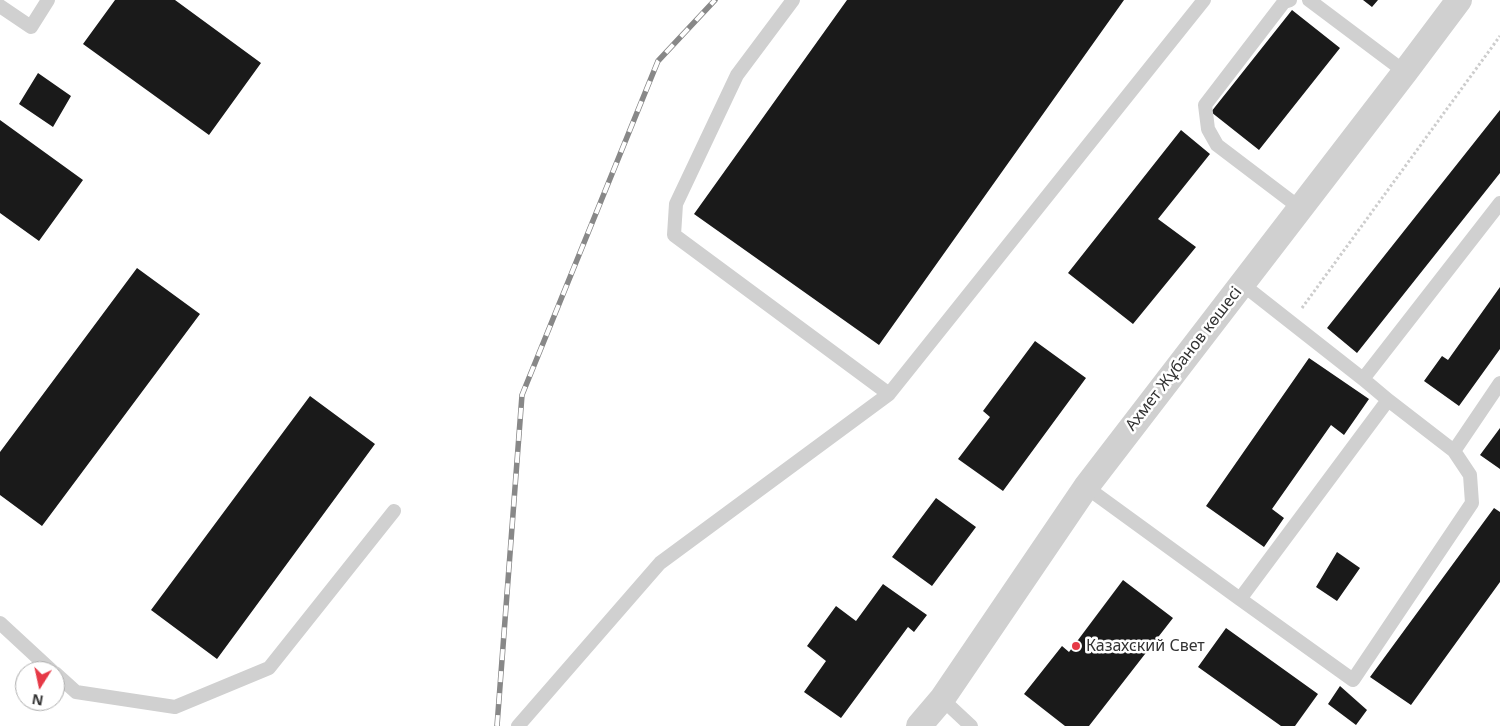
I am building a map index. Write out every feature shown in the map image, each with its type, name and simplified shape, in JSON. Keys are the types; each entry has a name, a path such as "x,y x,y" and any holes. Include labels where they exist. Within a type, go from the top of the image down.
{"street":[{"name":"Ахмет Жұбанов көшесі","path":"919,726 942,699 1086,487 1459,0"}],"lane":[{"path":"0,6 31,27 48,0"},
{"path":"793,0 737,75 676,204 674,235 889,394"},
{"path":"518,726 660,563 889,394 1204,0"},
{"path":"1290,0 1284,2 1205,105 1208,129 1218,144 1300,208"},
{"path":"1309,0 1405,72"},
{"path":"1363,379 1500,203"},
{"path":"1086,487 1353,680 1472,502 1470,475 1454,451 1242,284"},
{"path":"1454,451 1500,383"},
{"path":"1240,600 1388,400"},
{"path":"65,682 76,692 175,708 270,668 394,511"},
{"path":"0,623 42,661"},
{"path":"942,699 972,726"}],"path":[{"path":"1291,322 1500,36"}],"building":[{"path":"115,0 175,0 261,63 209,135 83,44"},
{"path":"847,0 1124,0 879,345 694,214"},
{"path":"1363,0 1378,0 1372,7"},
{"path":"1292,10 1340,48 1259,150 1211,112"},
{"path":"38,73 71,96 53,127 19,104"},
{"path":"1500,110 1500,173 1357,353 1327,328"},
{"path":"0,120 83,180 39,241 0,213"},
{"path":"1181,130 1210,154 1158,219 1196,247 1133,324 1068,273"},
{"path":"137,268 200,314 42,526 0,495 0,452"},
{"path":"1500,287 1500,349 1459,406 1424,381 1442,356 1448,360"},
{"path":"1035,341 1086,378 1003,491 958,459 990,417 983,411"},
{"path":"1309,358 1369,399 1344,435 1331,425 1272,509 1284,518 1264,547 1206,506"},
{"path":"310,396 375,444 217,659 151,610"},
{"path":"1500,428 1500,469 1480,455"},
{"path":"936,498 976,527 932,586 892,557"},
{"path":"1494,508 1500,512 1500,582 1411,705 1370,677"},
{"path":"1337,552 1360,568 1337,601 1316,587"},
{"path":"1123,580 1173,618 1089,726 1065,726 1024,694 1062,646 1069,652"},
{"path":"883,584 927,615 914,632 908,627 841,718 804,692 826,661 807,646 836,606 856,621"},
{"path":"1226,628 1318,694 1295,726 1281,726 1198,667"},
{"path":"1340,686 1367,710 1356,725 1328,704"}],"railway":[{"path":"497,726 522,395 658,61 715,0"}],"place":[{"name":"Казахский Свет","path":"1076,646"}]}
